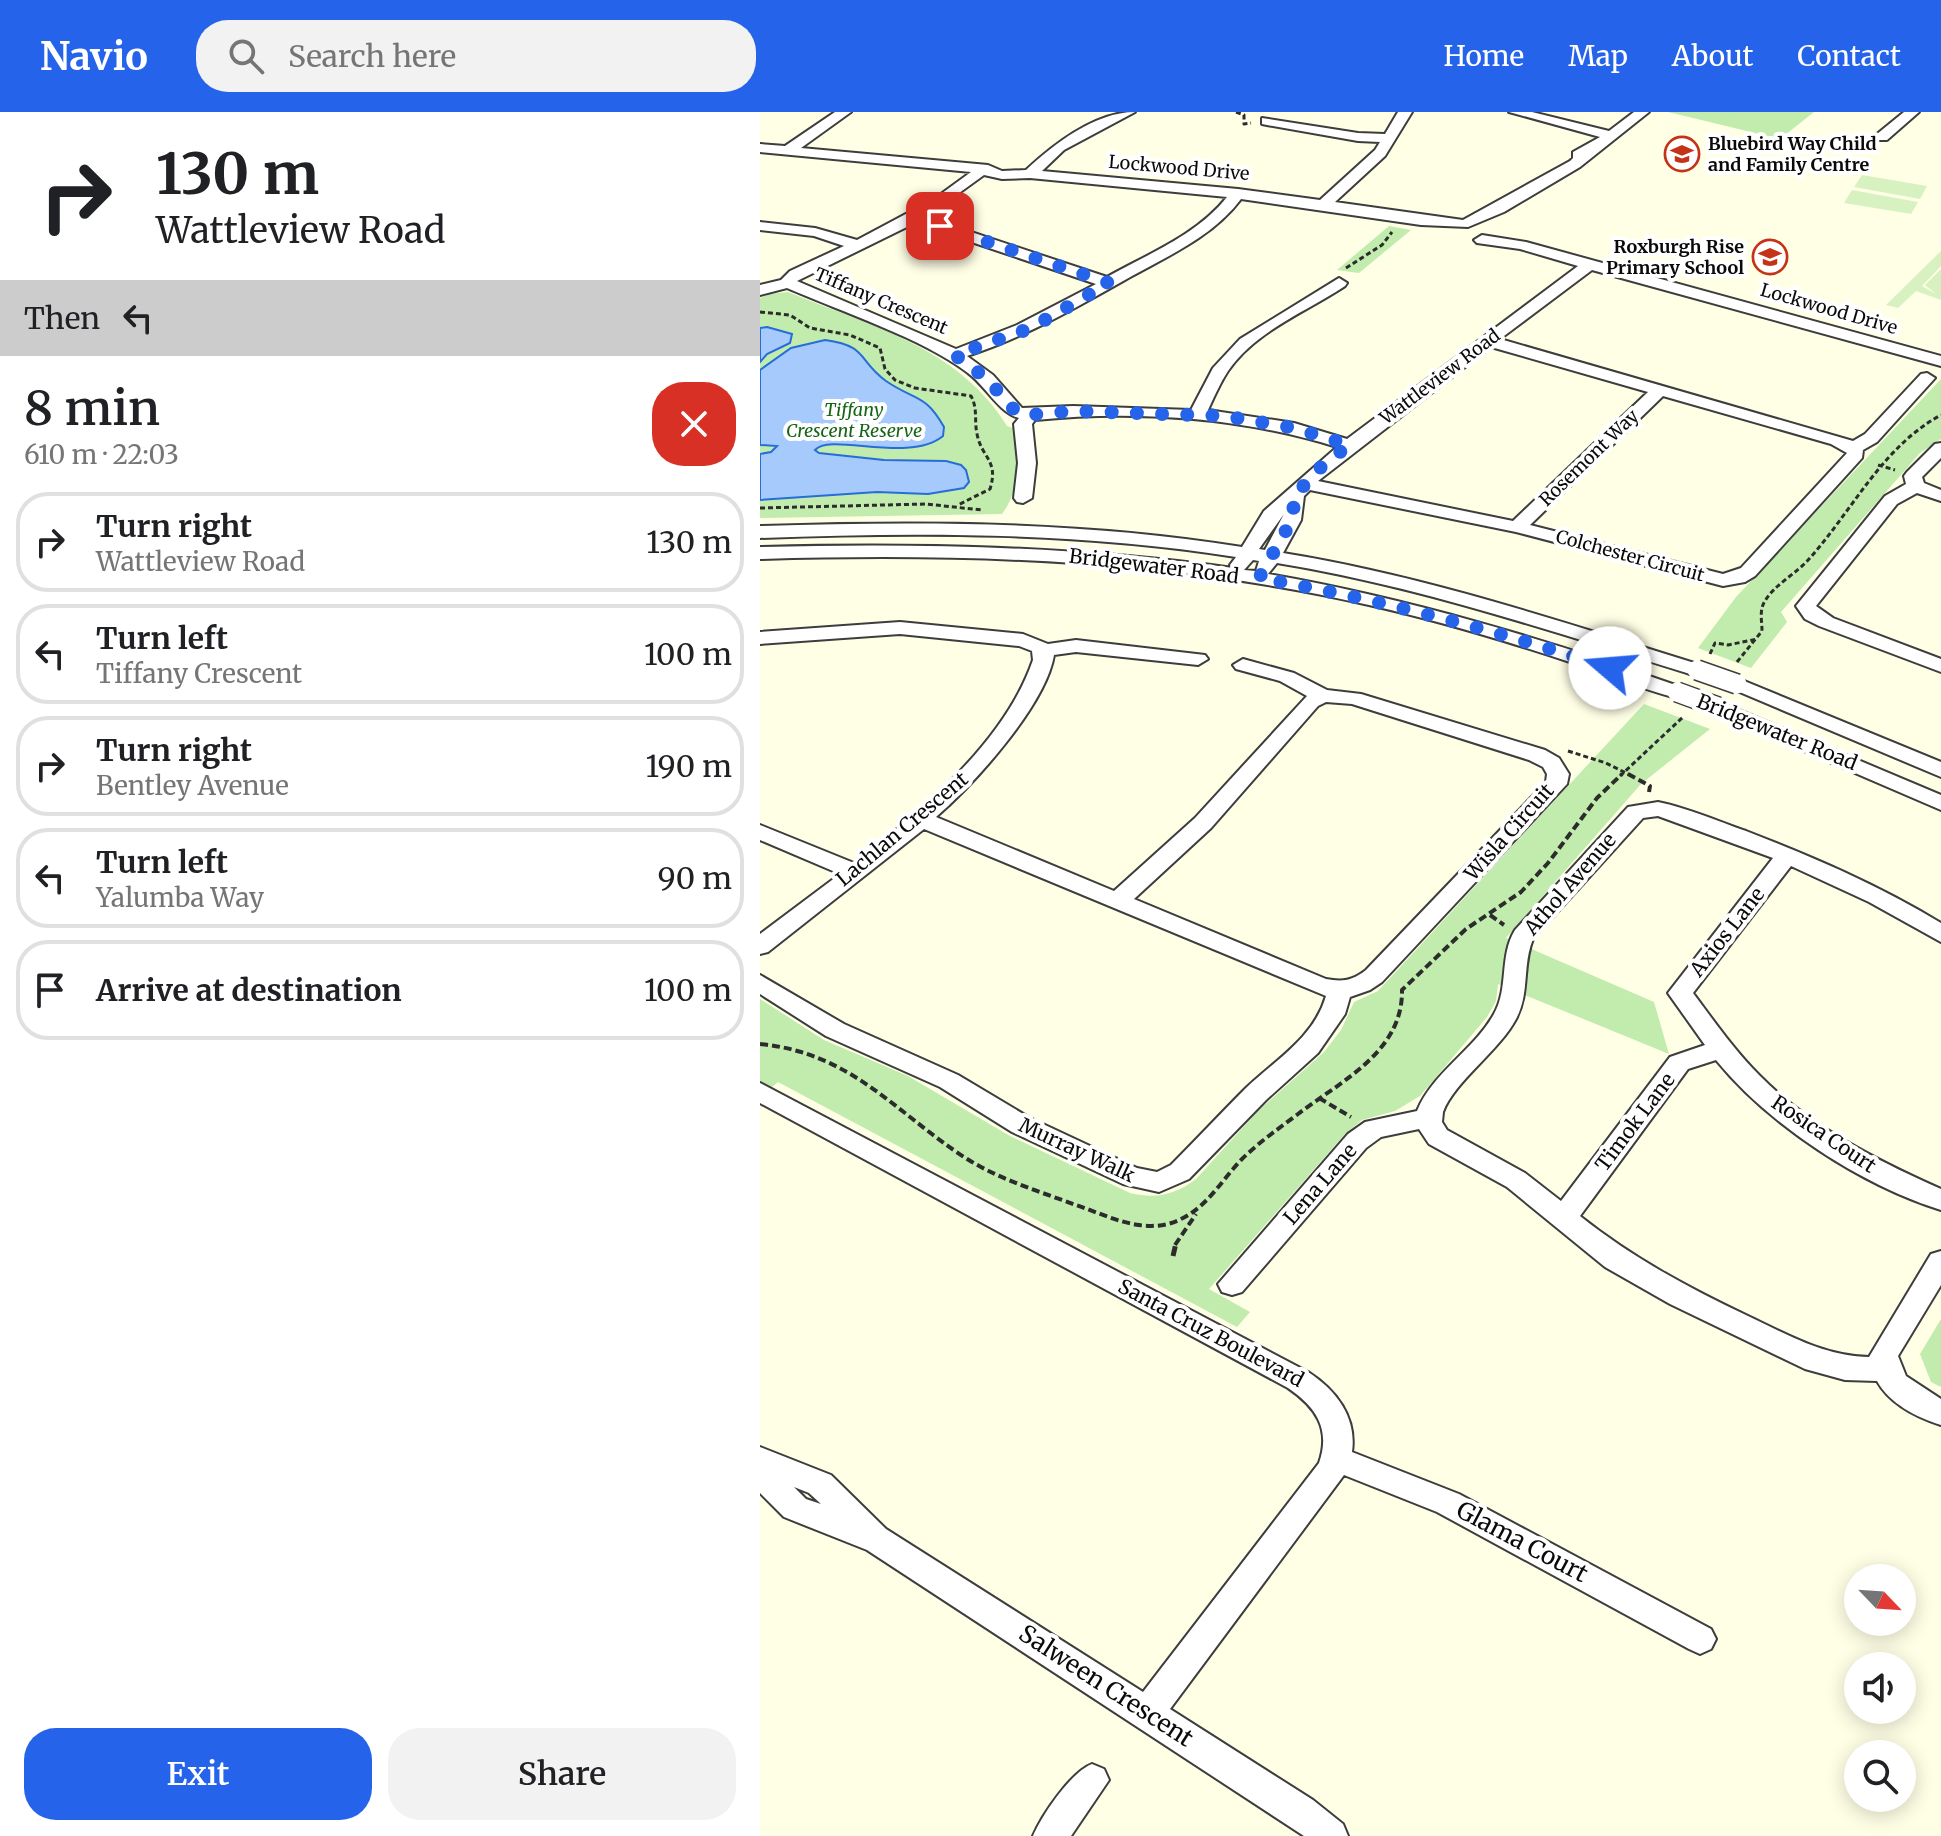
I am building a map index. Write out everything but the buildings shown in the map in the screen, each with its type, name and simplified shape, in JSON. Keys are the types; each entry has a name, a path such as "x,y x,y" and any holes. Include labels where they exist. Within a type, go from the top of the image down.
{"street":[{"path":"787,151 844,112"},
{"path":"1030,174 1059,147 1128,112"},
{"path":"1324,204 1380,153 1405,112"},
{"path":"1516,112 1612,136"},
{"path":"1470,233 1551,176 1576,165 1590,150 1642,112"},
{"path":"1882,137 1912,112"},
{"path":"1267,121 1358,137 1390,138"},
{"path":"1862,133 1900,141"},
{"name":"Lockwood Drive","path":"760,148 981,170 1002,175 1030,174 1324,204 1418,221 1521,245 1941,361"},
{"name":"Tiffany Crescent","path":"981,170 946,199 795,274 789,278 789,283 955,355 987,379 1016,412 1030,415"},
{"path":"955,355 1031,328 1209,225 1238,193"},
{"path":"912,217 1109,283"},
{"path":"760,226 815,232 855,244"},
{"name":"Wattleview Road","path":"1234,575 1271,515 1349,445 1590,264"},
{"path":"760,290 789,283"},
{"path":"1198,414 1222,366 1239,349 1260,332 1339,283"},
{"path":"1488,341 1837,440 1854,448"},
{"name":"Colchester Circuit","path":"1300,489 1517,527 1706,577 1723,580 1738,578 1748,572 1853,460 1854,448 1871,438 1927,378"},
{"name":"Rosemont Way","path":"1517,527 1660,390"},
{"path":"1023,498 1027,463 1023,424 1030,415 1073,411 1198,414 1284,426 1349,445"},
{"path":"1916,486 1913,476 1941,448"},
{"path":"1916,486 1941,496"},
{"path":"1916,486 1891,500 1806,606 1812,615 1826,622 1941,666"},
{"path":"1259,578 1292,520 1300,489"},
{"name":"Bridgewater Road","path":"760,532 866,528 1094,535 1248,553 1374,577 1698,660 1736,674 1941,770"},
{"name":"Bridgewater Road","path":"760,553 852,550 1064,555 1259,578 1359,597 1447,619 1677,692 1941,803"},
{"path":"760,638 900,628 1023,640 1043,651 1076,646 1198,659"},
{"name":"Lachlan Crescent","path":"760,946 921,819 966,776 1002,735 1043,662 1043,651"},
{"path":"1243,665 1287,677 1323,696"},
{"path":"1118,901 1203,823 1311,702 1323,696"},
{"name":"Wisla Circuit","path":"1323,696 1354,698 1537,755 1551,763 1558,774 1556,784 1374,976 1362,987 1340,990"},
{"path":"1646,810 1673,812 1841,876 1896,904 1941,934"},
{"name":"Athol Avenue","path":"1428,1118 1430,1106 1508,1012 1514,994 1513,961 1523,936 1627,819 1646,810"},
{"path":"921,819 1321,987 1340,990"},
{"path":"760,832 854,871"},
{"name":"Axios Lane","path":"1721,1049 1680,993 1787,855"},
{"name":"Murray Walk","path":"760,983 835,1030 949,1081 1021,1125 1132,1177 1159,1182 1170,1179 1186,1166 1257,1093 1309,1047 1333,1014 1340,990"},
{"name":"Rosica Court","path":"1721,1049 1760,1092 1803,1126 1847,1155 1941,1200"},
{"name":"Timok Lane","path":"1564,1217 1679,1063 1721,1049"},
{"name":"Santa Cruz Boulevard","path":"760,1092 1313,1389 1324,1398 1337,1421 1337,1459"},
{"path":"1428,1118 1431,1129 1438,1137 1516,1180 1615,1259 1680,1296 1801,1355 1845,1368 1884,1369"},
{"name":"Lena Lane","path":"1232,1284 1357,1141 1374,1129 1428,1118"},
{"path":"1941,1262 1883,1355 1884,1369 1896,1389 1941,1413"},
{"path":"1148,1712 1325,1480 1337,1459"},
{"name":"Glama Court","path":"1337,1459 1448,1503 1700,1639"},
{"name":"Salween Crescent","path":"760,1460 820,1484 878,1540"},
{"name":"Salween Crescent","path":"760,1473 795,1508 878,1540 1148,1712 1301,1812 1331,1836"},
{"path":"1050,1836 1092,1780"}],"path":[{"path":"1339,283 1325,272 1343,270 1382,245 1395,226 1382,224 1390,216"},
{"path":"760,312 790,315 810,328 865,340 880,348 887,371 903,385 957,390 971,396 977,410 978,438 987,448 994,472 990,489 956,506 869,504 760,508"},
{"path":"1736,674 1758,639 1765,600 1816,550 1859,498 1887,456 1911,431 1941,415"},
{"path":"1698,660 1710,654 1715,643 1728,645 1758,639"},
{"path":"1173,1256 1174,1243 1181,1229 1221,1182 1247,1156 1364,1066 1382,1046 1396,1026 1404,1003 1402,990 1466,929 1521,892 1620,773 1691,709"},
{"path":"1537,755 1555,747 1606,763 1650,786 1646,810"},
{"path":"760,1044 791,1048 849,1072 902,1108 943,1143 979,1166 1133,1227 1174,1222 1199,1211"},
{"path":"1319,1098 1374,1129"}],"green space":[{"path":"1668,112 1814,112 1780,139"},
{"path":"1862,175 1927,186 1920,199 1854,187"},
{"path":"1852,190 1918,202 1911,214 1844,203"},
{"path":"1389,226 1411,230 1359,273 1337,270"},
{"path":"1941,251 1941,266 1922,286 1936,294 1925,285 1941,269 1941,300 1916,291 1898,308 1886,305"},
{"name":"Tiffany Crescent Reserve","path":"788,292 910,342 964,376 987,399 1007,426 1013,428 1015,440 1015,484 1002,514 760,518 760,298"},
{"path":"1941,379 1941,439 1920,453 1781,612 1787,622 1751,668 1698,648 1736,597"},
{"path":"1644,704 1710,729 1641,784 1506,938 1654,1002 1669,1054 1498,984 1496,1001 1487,1017 1420,1096 1395,1111 1362,1120 1344,1135 1209,1289 1250,1312 1237,1327 778,1082 760,1097 760,999 824,1040 908,1076 1010,1136 1130,1193 1148,1196 1180,1189 1196,1179 1258,1111 1324,1052 1341,1030 1354,1002 1378,991"},
{"path":"1941,1319 1941,1387 1931,1382 1920,1354"}],"water":[{"path":"760,328 792,334 790,343 767,354 760,362"},
{"path":"825,340 856,350 886,381 931,408 944,427 943,436 928,444 892,448 837,444 823,445 815,450 884,460 946,461 961,465 966,470 969,482 964,488 928,494 877,492 760,500 760,454 771,452 777,446 760,445 760,370 791,348"}],"place":[{"name":"Bluebird Way Child and Family Centre","path":"1682,154"},
{"name":"Roxburgh Rise Primary School","path":"1770,257"}],"route":[{"path":"940,226 1109,283 1031,328 955,355 987,379 1016,412 1030,415 1073,411 1172,412 1224,416 1294,428 1349,445 1321,467 1295,495 1292,520 1259,578 1359,597 1447,619 1610,668"}]}
